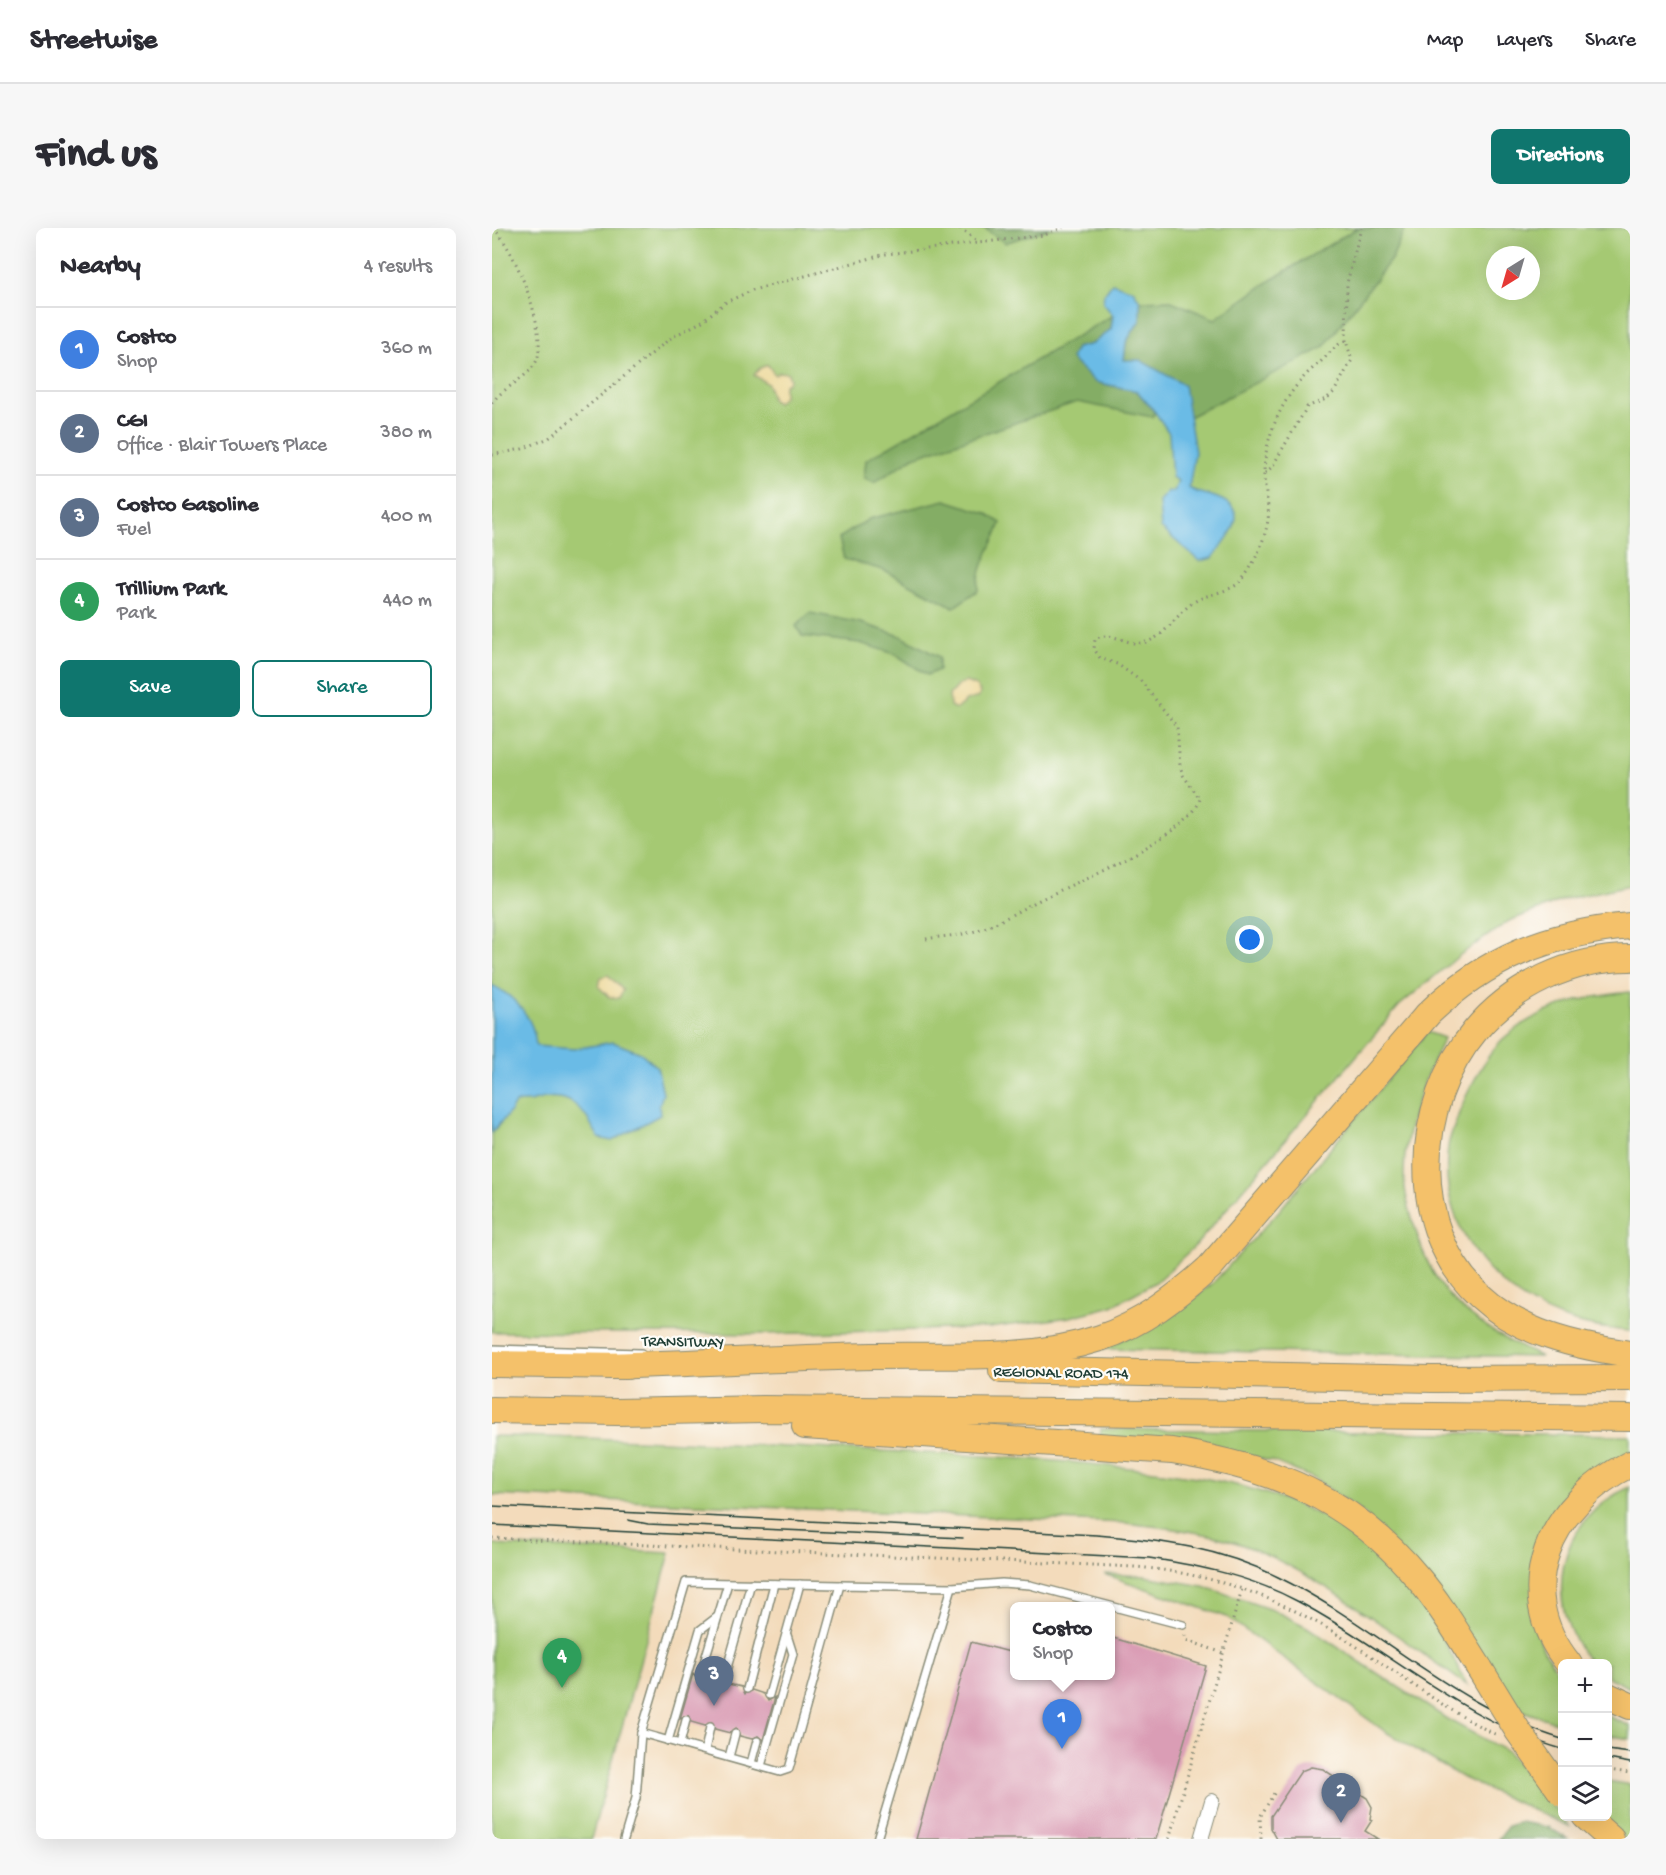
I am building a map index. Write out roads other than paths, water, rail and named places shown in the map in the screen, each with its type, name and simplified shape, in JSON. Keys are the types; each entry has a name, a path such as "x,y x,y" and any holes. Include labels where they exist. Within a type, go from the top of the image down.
{"highway":[{"path":"609,1366 874,1356 1006,1354 1055,1350 1109,1334 1160,1308 1210,1267 1441,1002 1502,959 1535,944 1593,930 1630,926"},
{"path":"1630,958 1583,964 1533,983 1500,1006 1474,1031 1454,1062 1440,1095 1431,1128 1427,1166 1430,1202 1438,1234 1455,1268 1479,1296 1508,1318 1540,1333 1574,1344 1630,1354"},
{"name":"REGIONAL ROAD 174","path":"492,1365 1083,1371 1432,1378 1630,1378"},
{"path":"492,1410 616,1412 775,1410 1630,1418"},
{"path":"616,1412 1172,1451 1243,1464 1289,1481 1319,1496 1377,1537 1404,1562 1431,1594 1522,1738 1558,1786"},
{"path":"1565,1659 1551,1639 1544,1617 1542,1584 1547,1552 1553,1535 1572,1505 1600,1480 1630,1464"},
{"path":"1612,1698 1630,1706"},
{"path":"1591,1821 1611,1839"}],"street":[{"path":"1201,1839 1212,1801"}],"lane":[{"name":"TRANSITWAY","path":"492,1349 646,1353"},
{"name":"TRANSITWAY","path":"693,1354 874,1356"},
{"path":"624,1839 636,1798 641,1733 686,1582 952,1587 1002,1583 1030,1585 1095,1602"},
{"path":"700,1676 728,1583"},
{"path":"723,1682 752,1583"},
{"path":"747,1689 774,1584"},
{"path":"769,1695 800,1584"},
{"path":"641,1733 780,1772 789,1769 840,1585"},
{"path":"877,1839 952,1587"},
{"path":"1115,1607 1183,1625"},
{"path":"668,1741 700,1630 717,1617"},
{"path":"761,1766 793,1654 787,1635"},
{"path":"680,1744 686,1720"},
{"path":"705,1750 710,1727"},
{"path":"729,1757 735,1734"},
{"path":"751,1764 757,1741"}],"water":[{"path":"1112,283 1133,290 1140,301 1140,320 1126,342 1124,360 1140,360 1184,385 1195,452 1189,488 1225,502 1233,508 1236,515 1231,532 1213,558 1199,561 1161,528 1159,501 1168,491 1174,492 1178,481 1172,477 1169,433 1155,412 1137,391 1095,382 1071,359 1076,348 1092,344 1111,329 1113,315 1103,303 1104,294"},
{"path":"492,985 509,996 523,1010 532,1027 536,1046 574,1049 613,1042 641,1053 657,1067 663,1093 659,1106 660,1115 612,1141 599,1138 587,1118 574,1104 557,1098 546,1098 515,1103 492,1134"}],"tram line":[{"path":"492,1506 1097,1535 1190,1547 1234,1559 1278,1577 1349,1618 1451,1687 1523,1725 1558,1738"},
{"path":"628,1520 648,1524 963,1538"},
{"path":"492,1525 1149,1558 1187,1565 1225,1573 1279,1592 1330,1620 1491,1721 1526,1737 1558,1748"},
{"path":"1612,1751 1630,1753"},
{"path":"1612,1760 1630,1763"}],"place":[{"name":"Trillium Park","path":"562,1688"},
{"name":"Costco Gasoline","path":"714,1706"},
{"name":"Costco","path":"1062,1749"},
{"name":"CGI","path":"1341,1823"}]}
